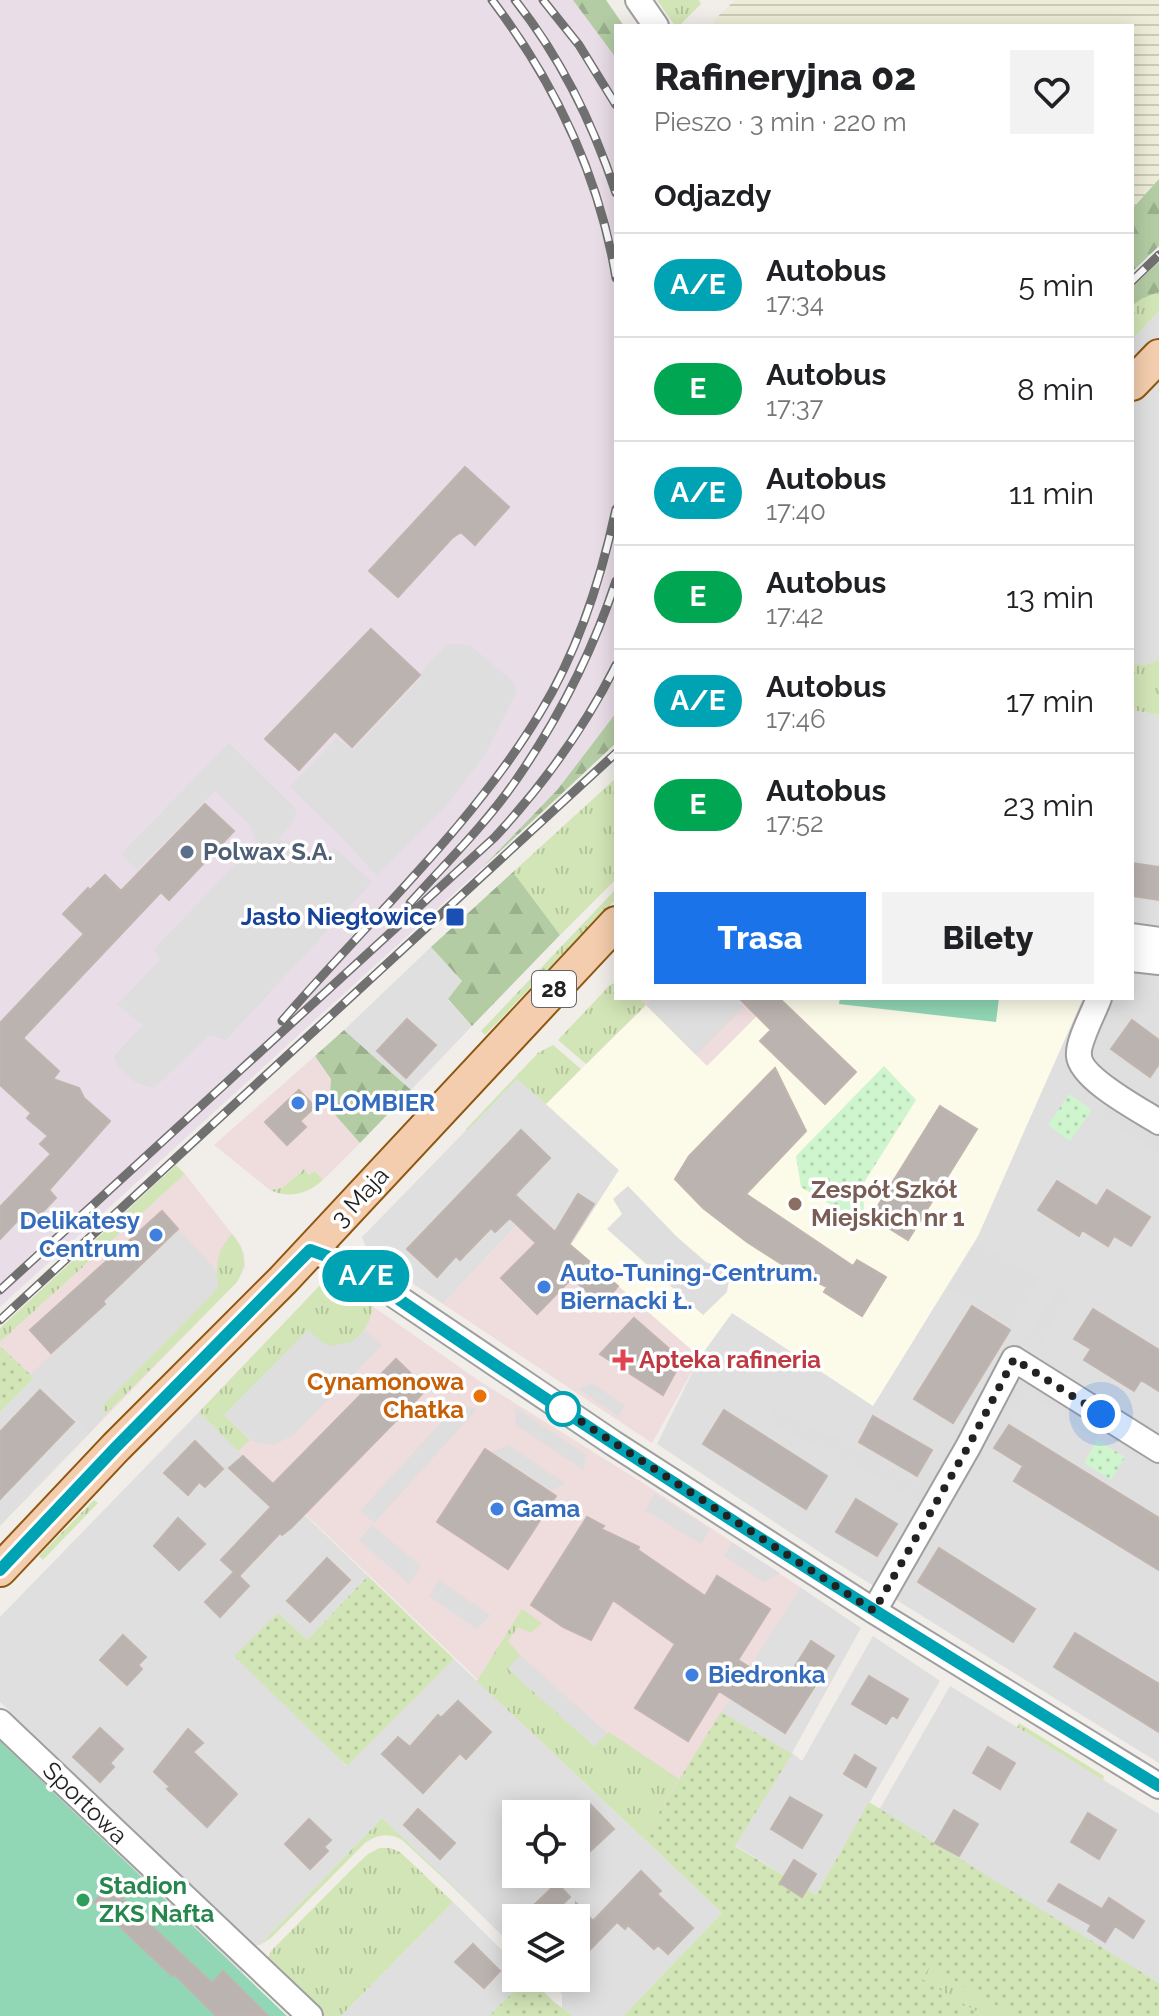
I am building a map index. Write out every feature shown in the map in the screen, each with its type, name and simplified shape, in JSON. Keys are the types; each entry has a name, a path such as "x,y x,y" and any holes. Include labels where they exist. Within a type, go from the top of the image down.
{"main road":[{"path":"1134,382 1159,356"},
{"name":"3 Maja","path":"0,1570 310,1250 614,925"}],"street":[{"path":"638,0 655,24"},
{"path":"1134,936 1159,940"},
{"path":"1134,959 1159,962"},
{"path":"1098,1000 1079,1050 1079,1061 1092,1078 1159,1122"},
{"path":"310,1250 343,1262 361,1273 613,1443 874,1611 1158,1783"},
{"path":"874,1611 968,1447 1014,1359 1159,1450"},
{"name":"Sportowa","path":"0,1722 310,2016"}],"shaded area":[{"path":"0,0 575,0 614,53 614,718 559,790 481,869 0,1307"},
{"path":"1159,311 1159,660 1144,665 1134,663 1134,338"},
{"path":"447,644 469,645 513,681 517,691 485,755 445,807 377,876 290,787 336,738 353,750 422,677 421,672"},
{"path":"1134,710 1159,715 1159,1763 824,1555 657,1444 700,1357 732,1312 873,1405 978,1236 1082,1000 1134,1000"},
{"path":"229,743 297,810 291,825 278,839 296,845 318,864 334,848 372,882 226,1040 209,1035 154,1088 136,1083 118,1067 114,1056 143,1025 117,1005 161,959 153,950 256,843 250,825 215,791 137,870 121,854"},
{"path":"431,947 462,981 448,1000 472,1026 411,1090 344,1030"},
{"path":"641,1000 773,1000 707,1066"},
{"path":"651,1000 738,1000 744,1007 696,1055 646,1005"},
{"name":"Zespół Szkół Miejskich nr 1","path":"773,1000 1082,1000 978,1236 873,1406 732,1313 700,1357 571,1245 619,1170 546,1104 646,1005 707,1066"},
{"path":"315,1056 331,1078 329,1108 360,1143 323,1180 315,1171 310,1175 303,1169 282,1188 270,1190 214,1145"},
{"path":"517,1078 619,1170 571,1245 532,1209 443,1304 368,1253 362,1237"},
{"path":"1108,1104 1159,1137 1159,1154 1100,1115"},
{"path":"185,1174 240,1244 245,1267 237,1282 87,1436 83,1426 0,1346 0,1342"},
{"path":"628,1186 706,1262 730,1272 727,1292 703,1315 607,1229 622,1214 613,1199"},
{"path":"532,1209 700,1357 652,1443 443,1304"},
{"path":"178,1229 217,1271 218,1288 104,1404 102,1410 108,1412 87,1436 83,1426 30,1375"},
{"path":"977,1242 1040,1278 1011,1326 948,1288"},
{"path":"331,1277 478,1380 640,1481 800,1587 643,1838 199,1412"},
{"path":"1061,1284 1073,1292 1039,1346 1026,1338"},
{"path":"308,1330 331,1346 352,1342 365,1331 382,1345 292,1436 273,1445 254,1442 224,1415"},
{"path":"34,1378 83,1426 87,1436 0,1526 0,1412"},
{"path":"1016,1379 1031,1387 976,1474 963,1468"},
{"path":"1037,1382 1104,1425 1095,1439 1036,1399"},
{"path":"592,1383 625,1406 618,1416 579,1389"},
{"path":"457,1405 477,1409 374,1523 360,1511"},
{"path":"775,1406 811,1430 831,1435 916,1483 925,1469 939,1478 924,1504 825,1448 806,1443 767,1418"},
{"path":"515,1407 585,1454 584,1470 516,1425"},
{"path":"199,1412 368,1576 306,1641 329,1746 346,1766 454,1659 722,1913 623,2016 573,2016 562,2008 560,1992 590,1992 590,1904 502,1904 502,1935 382,1818 260,1945 253,1946 0,1702 0,1617"},
{"path":"508,1445 566,1484 550,1490 492,1452"},
{"path":"655,1494 710,1529 701,1544 645,1510"},
{"path":"372,1525 421,1566 409,1584 359,1540"},
{"path":"732,1543 780,1573 764,1582 724,1556"},
{"path":"439,1580 490,1615 477,1629 429,1596"},
{"path":"800,1587 861,1628 792,1753 802,1761 873,1636 940,1681 816,1895 735,1845 721,1712"},
{"path":"520,1655 607,1733 594,1746 508,1669"},
{"path":"950,1686 1159,1814 1159,1983 879,1810"},
{"path":"0,1731 249,1967 242,1973 0,1741"},
{"path":"453,1902 502,1950 502,1992 513,1992 489,2016 341,2016"}],"green space":[{"path":"573,0 606,0 623,24 614,24 614,55"},
{"path":"657,0 699,0 701,4 681,24 674,24"},
{"path":"735,0 1159,0 1159,179 1134,207 1134,24 714,24 713,21"},
{"path":"1159,179 1159,246 1134,270 1134,207"},
{"path":"1159,262 1159,292 1134,304 1134,285"},
{"path":"1159,292 1159,311 1134,338 1134,304"},
{"path":"1159,660 1159,715 1134,710 1134,663 1144,665"},
{"path":"614,716 614,745 481,869 558,789"},
{"path":"614,780 614,881 560,935 513,872"},
{"path":"513,872 560,935 472,1026 448,999 462,981 431,947"},
{"path":"614,891 614,901 485,1035 481,1031"},
{"path":"614,983 614,1000 641,1000 646,1005 586,1064 558,1040"},
{"path":"840,1000 999,1000 996,1022 839,1004"},
{"path":"344,1030 411,1090 360,1143 329,1108 331,1079 315,1056"},
{"path":"553,1045 581,1069 546,1104 517,1079 467,1131 538,1053"},
{"path":"884,1066 916,1100 863,1184 864,1213 858,1221 801,1187 796,1156"},
{"path":"1069,1094 1092,1110 1070,1141 1048,1125"},
{"path":"176,1165 185,1174 0,1342 0,1328"},
{"path":"304,1169 309,1175 315,1171 323,1180 298,1194 270,1190 282,1188"},
{"path":"232,1234 244,1257 237,1282 108,1412 102,1411 104,1404 218,1288 218,1259"},
{"path":"327,1278 335,1279 373,1302 366,1327 354,1341 337,1347 325,1345 308,1330 224,1415 250,1440 238,1451 199,1412"},
{"path":"0,1346 34,1378 0,1412"},
{"path":"1097,1440 1125,1457 1111,1480 1084,1463"},
{"path":"94,1500 98,1503 43,1560 39,1556"},
{"path":"368,1576 454,1659 347,1766 234,1656 278,1613 307,1640"},
{"path":"522,1609 542,1623 531,1633 518,1627 508,1641 520,1655 508,1669 594,1746 609,1732 679,1779 643,1838 477,1681"},
{"path":"721,1712 792,1754 735,1846 816,1895 869,1802 1159,1983 1159,2016 1014,2016 930,1966 922,1979 984,2016 623,2016 722,1913 643,1838"},
{"path":"1019,1723 1104,1776 1103,1780 1017,1727"},
{"name":"Stadion ZKS Nafta","path":"0,1741 287,2016 0,2016"},
{"path":"382,1818 479,1911 402,1840 383,1836 365,1843 271,1938 260,1945"},
{"path":"379,1848 400,1852 453,1902 341,2016 320,2016 267,1959 272,1950 354,1867"},
{"path":"930,1965 1014,2016 984,2016 921,1979"},
{"path":"513,1992 544,1992 573,2016 489,2016"}],"building":[{"path":"465,467 509,507 475,545 461,532 452,538 398,597 369,571"},
{"path":"371,629 420,675 352,747 335,731 299,770 265,739"},
{"path":"205,804 234,831 169,900 161,892 23,1038 59,1071 53,1079 79,1088 84,1098 110,1121 49,1190 56,1198 32,1223 23,1215 0,1239 0,1207 51,1154 40,1144 48,1136 27,1118 31,1113 0,1085 0,1023 84,934 63,914 105,875 121,891"},
{"path":"1134,863 1159,867 1159,900 1134,896"},
{"path":"741,1000 781,1000 856,1072 825,1104 760,1041 771,1030"},
{"path":"407,1019 436,1045 406,1078 377,1051"},
{"path":"1132,1020 1159,1040 1159,1064 1150,1077 1111,1049"},
{"name":"Zespół Szkół Miejskich nr 1","path":"775,1068 806,1131 746,1194 853,1266 857,1260 886,1277 862,1316 824,1292 827,1287 786,1267 747,1242 703,1208 675,1179 689,1156"},
{"name":"PLOMBIER","path":"299,1090 315,1107 300,1121 306,1127 287,1145 265,1122"},
{"path":"940,1106 977,1129 908,1240 871,1217"},
{"path":"521,1130 550,1158 515,1195 555,1232 578,1194 594,1204 569,1244 618,1286 602,1305 572,1278 537,1314 501,1278 536,1243 510,1218 495,1232 491,1228 460,1260 456,1256 437,1277 407,1249"},
{"path":"1057,1181 1097,1206 1107,1190 1150,1217 1131,1246 1114,1236 1108,1246 1082,1230 1079,1236 1038,1210"},
{"path":"162,1211 178,1229 103,1301 105,1304 51,1353 30,1330"},
{"path":"972,1306 1010,1330 953,1423 914,1399"},
{"path":"1093,1309 1159,1350 1159,1391 1141,1380 1134,1391 1084,1360 1091,1349 1074,1339"},
{"path":"634,1318 682,1360 663,1395 600,1354"},
{"path":"396,1359 427,1389 291,1528 282,1535 280,1533 239,1576 249,1586 220,1617 205,1602 234,1572 221,1560 271,1507 229,1468 243,1456 273,1484"},
{"path":"40,1390 74,1422 0,1499 0,1432"},
{"path":"724,1410 827,1476 806,1509 703,1444"},
{"path":"873,1416 932,1450 917,1476 859,1442"},
{"path":"1009,1425 1159,1518 1159,1570 1014,1481 1023,1466 994,1448"},
{"path":"195,1441 223,1469 205,1487 199,1482 188,1495 164,1473"},
{"name":"Gama","path":"485,1449 556,1496 508,1569 437,1522"},
{"path":"856,1499 897,1524 877,1556 836,1532"},
{"path":"587,1517 604,1526 601,1529 639,1547 638,1550 705,1596 717,1576 770,1609 738,1660 782,1687 811,1641 834,1656 785,1733 719,1691 688,1741 635,1708 675,1644 613,1600 591,1640 563,1627 531,1605"},
{"path":"178,1518 205,1544 179,1570 154,1546"},
{"path":"939,1548 1035,1609 1013,1642 918,1582"},
{"path":"327,1558 350,1580 310,1622 287,1601"},
{"path":"1075,1633 1159,1684 1159,1732 1054,1667"},
{"path":"123,1635 146,1657 138,1665 142,1669 127,1685 100,1660"},
{"path":"869,1676 908,1699 897,1718 892,1715 886,1724 852,1704"},
{"path":"458,1701 491,1732 466,1759 460,1753 423,1793 382,1754 398,1737 410,1747 438,1715 441,1718"},
{"path":"100,1728 123,1749 110,1763 114,1767 100,1782 73,1757"},
{"path":"188,1729 203,1743 193,1752 237,1794 207,1827 167,1789 170,1787 154,1772"},
{"path":"988,1747 1015,1763 1000,1789 973,1773"},
{"path":"855,1755 876,1768 866,1787 844,1774"},
{"path":"790,1797 822,1815 802,1848 771,1829"},
{"path":"590,1804 614,1829 590,1851"},
{"path":"418,1809 455,1843 440,1859 404,1825"},
{"path":"954,1810 978,1824 959,1856 935,1843"},
{"path":"1088,1813 1116,1830 1099,1859 1071,1842"},
{"path":"309,1819 331,1840 324,1847 328,1851 310,1869 285,1844"},
{"path":"794,1860 816,1874 802,1897 780,1883"},
{"path":"641,1871 661,1891 657,1894 693,1928 668,1954 658,1945 654,1949 628,1925 625,1929 617,1922 590,1950 590,1918 593,1921"},
{"path":"1059,1884 1102,1909 1109,1898 1144,1921 1133,1938 1115,1926 1105,1942 1088,1931 1091,1925 1048,1901"},
{"path":"109,1886 212,1983 223,1971 268,2016 216,2016 94,1902"},
{"path":"552,1888 562,1888 570,1897 563,1904 535,1904"},
{"path":"473,1944 500,1971 484,1988 455,1962"}],"railway":[{"path":"492,0 536,64 571,132 598,203 614,268"},
{"path":"515,0 547,45 574,92 614,188"},
{"path":"543,0 579,45 614,102"},
{"path":"1134,279 1159,255"},
{"path":"282,1021 451,834 513,754 554,689 577,640 603,562 614,517"},
{"path":"410,903 490,814 530,759 585,660 614,587"},
{"path":"0,1290 495,837 562,756 614,669"},
{"path":"0,1320 614,755"}],"bus line":[{"name":"A/E","path":"0,1570 310,1250 343,1262 361,1273 613,1443 874,1611 1159,1786"}],"place":[{"name":"Polwax S.A.","path":"187,852"},
{"name":"Jasło Niegłowice","path":"455,917"},
{"name":"PLOMBIER","path":"298,1103"},
{"name":"Zespół Szkół Miejskich nr 1","path":"795,1204"},
{"name":"Delikatesy Centrum","path":"156,1235"},
{"name":"Auto-Tuning-Centrum. Biernacki Ł.","path":"544,1287"},
{"name":"Apteka rafineria","path":"623,1360"},
{"name":"Cynamonowa Chatka","path":"480,1396"},
{"name":"Gama","path":"497,1509"},
{"name":"Biedronka","path":"692,1675"},
{"name":"Stadion ZKS Nafta","path":"83,1900"}],"route":[{"path":"563,1409 554,1404 874,1611 968,1447 1014,1359 1101,1414"}]}
